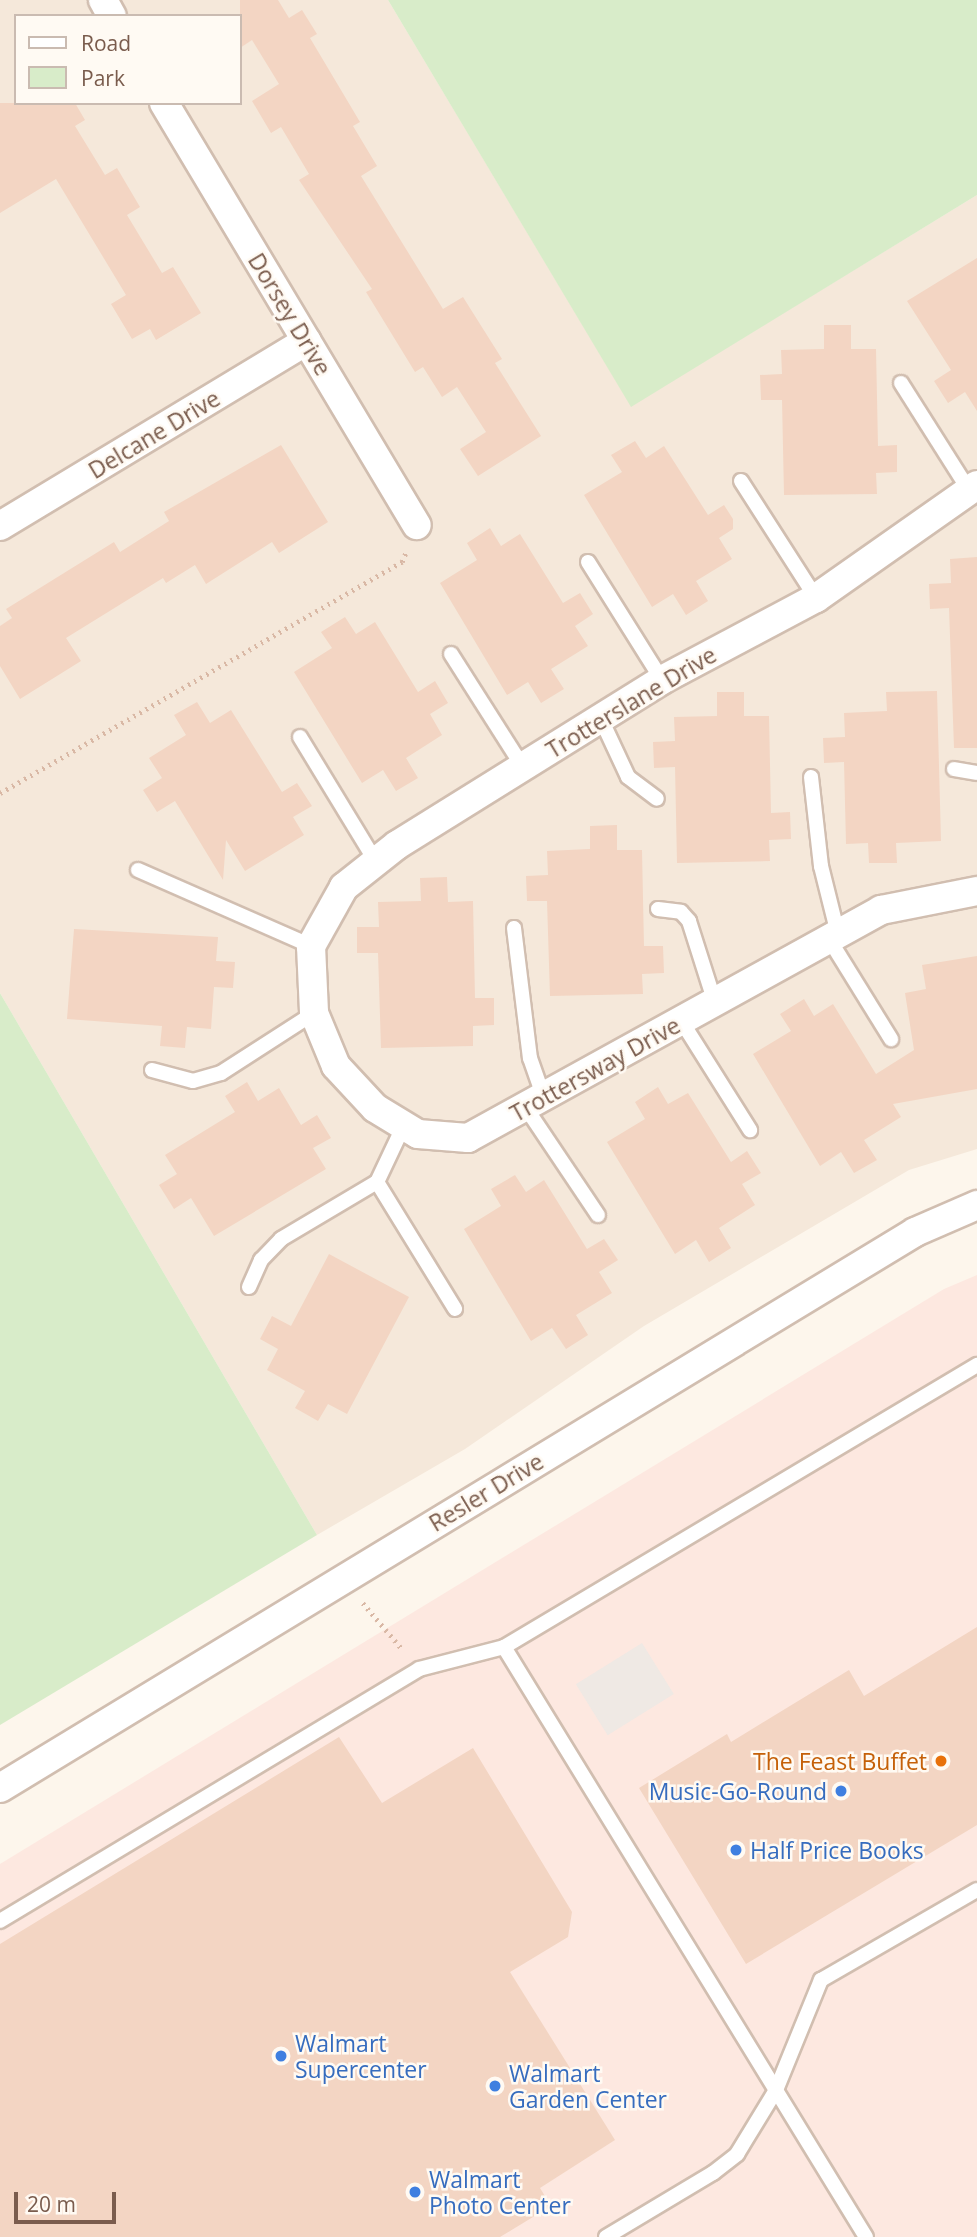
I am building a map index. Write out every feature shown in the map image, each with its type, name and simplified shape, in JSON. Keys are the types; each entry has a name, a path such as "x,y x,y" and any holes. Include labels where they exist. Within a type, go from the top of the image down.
{"street":[{"name":"Dorsey Drive","path":"165,105 416,525"},
{"name":"Delcane Drive","path":"0,526 307,341"},
{"name":"Trotterslane Drive","path":"311,946 344,887 376,862 662,680 816,598 973,487"},
{"name":"Trottersway Drive","path":"311,946 314,1013 336,1066 375,1108 418,1133 468,1138 881,910 977,891"},
{"name":"Resler Drive","path":"0,1788 915,1231 977,1205"}],"lane":[{"path":"901,383 973,487"},
{"path":"741,481 816,598"},
{"path":"589,562 662,680"},
{"path":"451,654 523,767"},
{"path":"601,719 628,777 657,799"},
{"path":"300,737 376,862"},
{"path":"954,769 977,773"},
{"path":"811,777 821,866 832,897 833,936 891,1039"},
{"path":"138,870 311,946"},
{"path":"658,908 681,912 689,921 715,1003"},
{"path":"514,928 535,1103 598,1215"},
{"path":"152,1070 192,1081 221,1073 314,1013"},
{"path":"682,1022 750,1130"},
{"path":"249,1287 261,1260 281,1239 377,1182 404,1125"},
{"path":"377,1182 455,1309"},
{"path":"0,1921 419,1669 504,1647 977,1366"},
{"path":"504,1647 866,2237"},
{"path":"606,2237 713,2173 737,2154 776,2090 821,1980 977,1890"}],"path":[{"path":"0,793 402,562 416,525"},
{"path":"361,1600 419,1669"}],"shaded area":[{"path":"0,0 388,0 631,406 977,195 977,1149 909,1170 644,1326 465,1449 317,1535 0,993"},
{"path":"977,1275 977,2237 0,2237 0,1864 944,1289"},
{"path":"642,1643 674,1694 608,1735 576,1684"}],"green space":[{"path":"388,0 977,0 977,195 631,407"},
{"path":"0,993 317,1535 0,1725"}],"building":[{"path":"240,0 278,0 289,18 302,10 317,34 310,38 360,122 353,126 377,166 361,176 443,309 463,297 502,359 495,363 541,436 478,476 460,449 486,432 457,387 442,397 423,367 415,372 366,292 372,289 299,180 309,174 281,127 271,133 252,101 279,84 252,40 242,47"},
{"path":"0,103 76,105 85,120 75,126 105,175 117,168 140,207 127,215 162,273 173,267 201,313 156,340 150,329 132,339 111,304 126,295 56,179 0,213"},
{"path":"977,258 977,411 965,392 948,403 934,381 951,370 907,301"},
{"path":"824,325 851,325 851,349 876,349 878,446 897,445 897,472 876,473 877,494 784,495 782,400 761,400 760,375 782,374 781,350 824,349"},
{"path":"635,441 646,458 664,446 708,515 724,505 733,519 733,529 719,538 732,559 696,581 708,601 686,615 673,594 652,607 584,495 622,472 611,455"},
{"path":"281,445 328,522 279,553 272,542 206,584 195,565 166,583 163,578 66,638 81,661 20,699 0,666 0,626 12,618 6,609 114,542 120,552 169,521 164,512"},
{"path":"490,528 501,546 520,534 563,603 580,593 593,614 575,626 588,646 551,669 564,689 541,703 528,682 507,695 440,583 477,560 467,543"},
{"path":"977,557 977,748 954,748 949,608 930,609 929,584 951,583 950,559"},
{"path":"345,617 356,634 375,622 418,692 435,681 448,703 430,714 442,735 406,758 418,778 396,791 383,770 362,783 294,672 332,648 321,632"},
{"path":"937,691 941,841 896,843 897,863 869,863 868,843 846,844 844,762 824,763 823,738 845,737 844,713 887,711 886,692"},
{"path":"717,692 744,692 744,716 769,716 771,813 790,812 791,839 769,840 770,861 677,863 675,767 654,768 653,742 675,741 674,717 717,716"},
{"path":"197,702 210,723 231,710 282,792 297,783 312,806 293,817 304,835 245,871 226,840 223,880 175,801 157,812 143,790 162,778 149,758 186,735 174,715"},
{"path":"617,825 617,850 642,850 644,946 663,946 664,973 642,974 643,994 550,996 547,901 527,901 526,876 548,875 547,851 590,849 590,826"},
{"path":"447,877 448,902 473,901 475,998 494,998 494,1025 473,1026 473,1046 381,1048 378,953 357,953 357,927 379,927 378,902 421,901 420,878"},
{"path":"74,929 218,937 216,961 235,962 233,988 214,987 211,1029 187,1027 185,1048 160,1046 162,1026 67,1019"},
{"path":"977,956 977,1089 893,1104 901,1117 864,1140 877,1160 854,1173 841,1152 820,1166 753,1054 791,1031 780,1014 804,999 814,1016 833,1004 876,1074 914,1050 905,993 926,989 922,965"},
{"path":"247,1082 258,1101 279,1088 301,1125 317,1115 331,1138 313,1148 326,1169 214,1236 191,1198 174,1209 159,1185 177,1174 165,1155 235,1112 225,1096"},
{"path":"658,1087 668,1104 688,1093 731,1162 747,1151 761,1173 742,1184 755,1205 719,1228 731,1248 709,1262 696,1240 675,1254 607,1142 645,1119 635,1102"},
{"path":"515,1175 526,1192 544,1180 587,1249 604,1239 618,1260 599,1272 612,1293 576,1315 588,1335 566,1349 552,1328 531,1341 464,1229 501,1206 491,1189"},
{"path":"329,1254 409,1297 347,1414 328,1404 318,1421 295,1408 305,1391 267,1370 278,1349 260,1339 272,1316 291,1326"},
{"path":"977,1627 977,1825 746,1964 639,1788 727,1734 731,1742 849,1670 864,1696"},
{"name":"Walmart Supercenter","path":"339,1737 382,1803 473,1748 572,1912 568,1937 510,1972 615,2140 540,2188 551,2206 500,2237 0,2237 0,1944"}],"place":[{"name":"The Feast Buffet","path":"941,1761"},
{"name":"Music-Go-Round","path":"841,1791"},
{"name":"Half Price Books","path":"736,1850"},
{"name":"Walmart Supercenter","path":"281,2056"},
{"name":"Walmart Garden Center","path":"495,2086"},
{"name":"Walmart Photo Center","path":"415,2192"}]}
